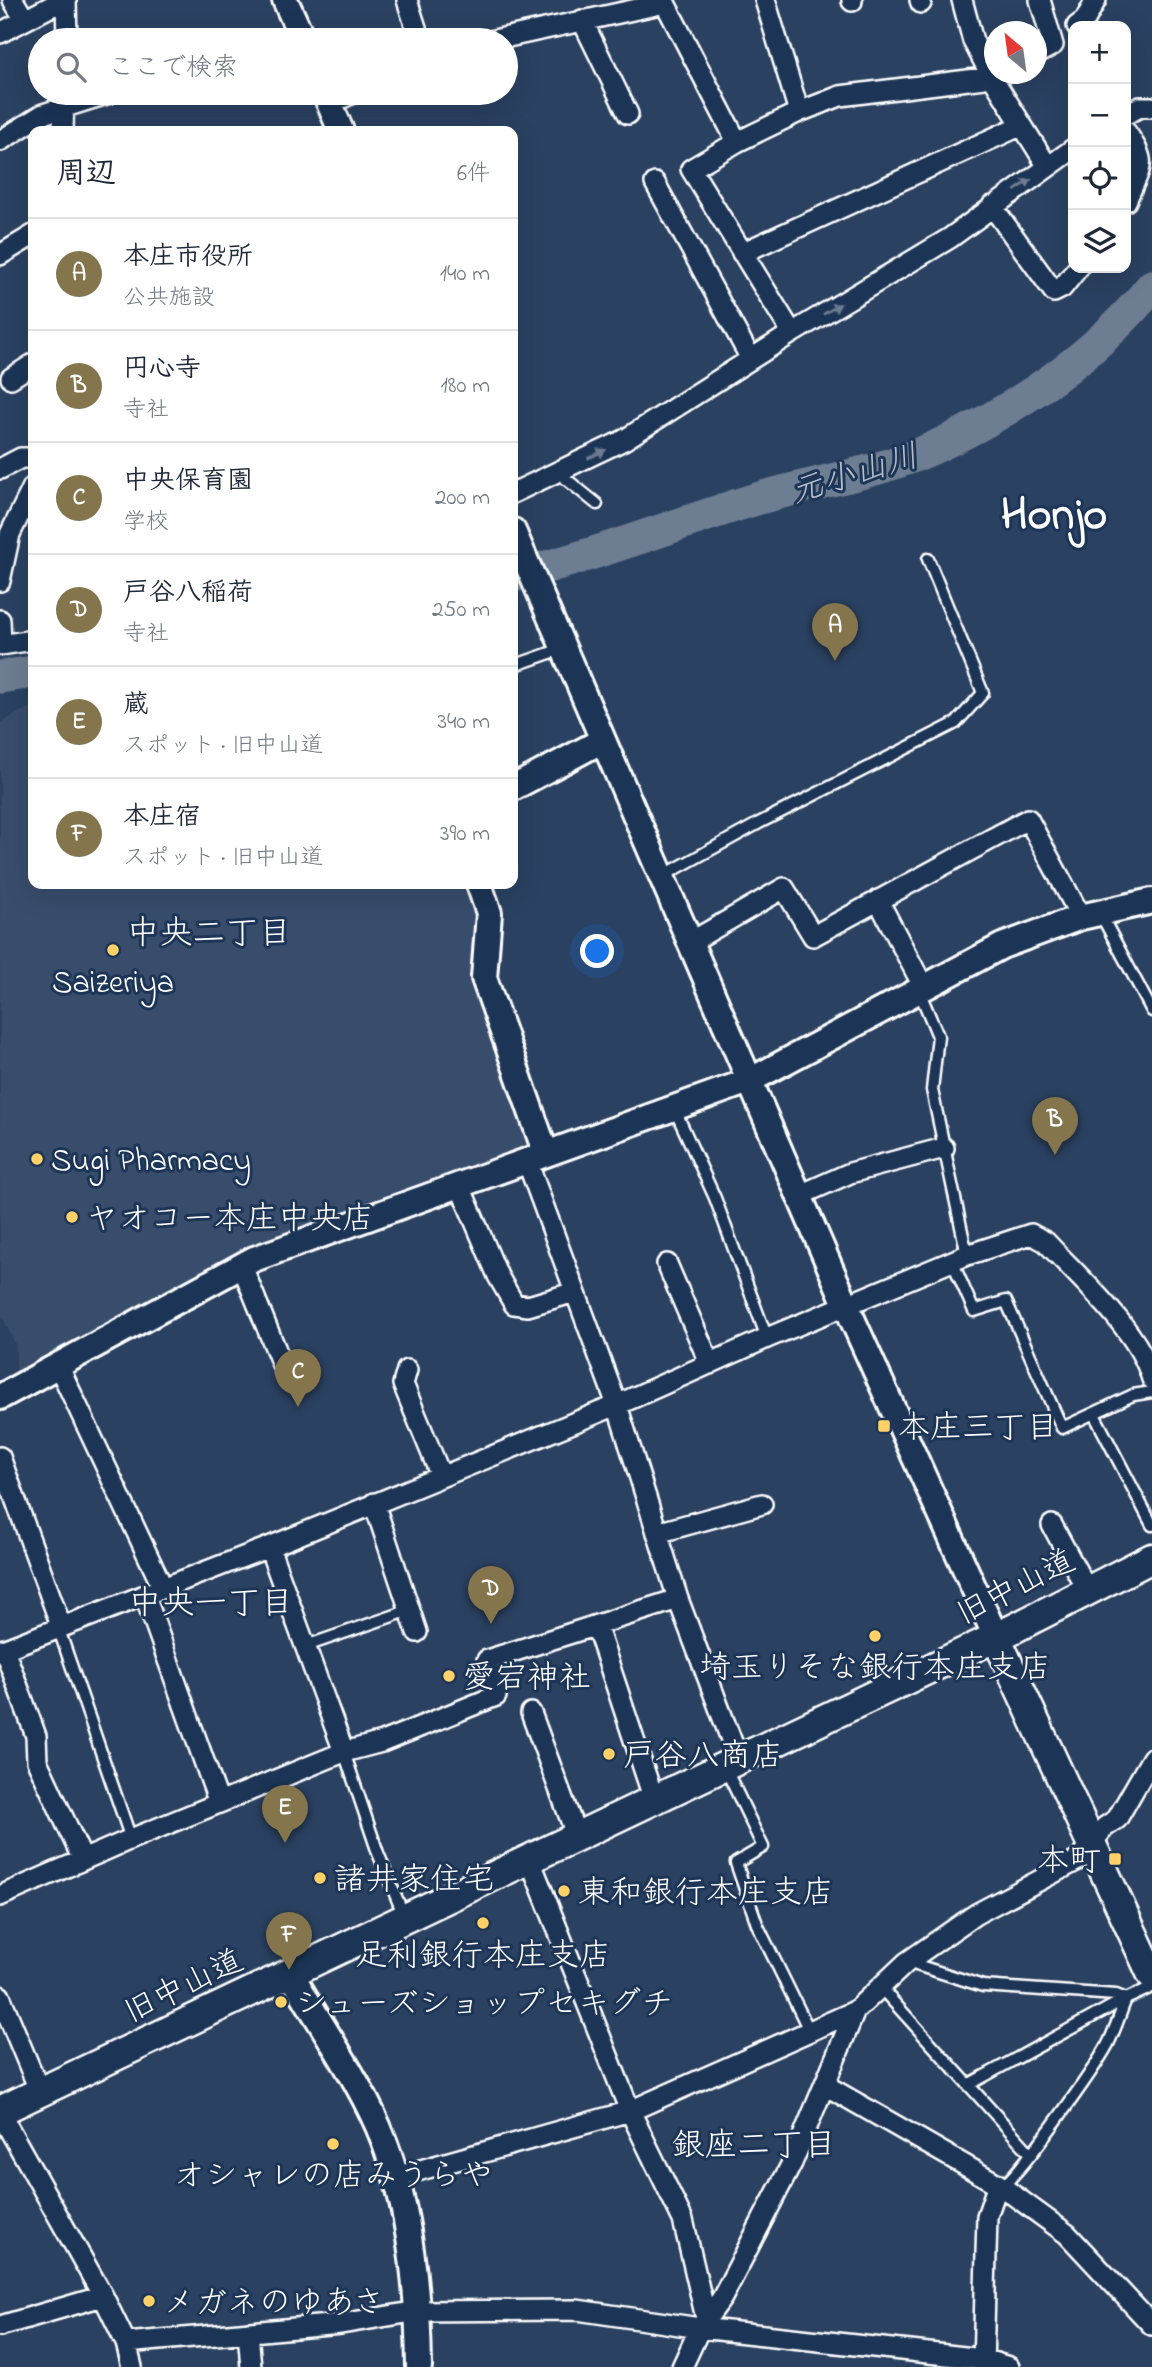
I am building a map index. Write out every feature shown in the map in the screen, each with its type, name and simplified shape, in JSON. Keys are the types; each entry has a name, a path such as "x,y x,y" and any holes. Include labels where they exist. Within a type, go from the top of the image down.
{"main road":[{"name":"旧中山道","path":"0,2112 404,1916 530,1860 996,1637 1152,1558"},
{"path":"996,1637 1152,1975"}],"street":[{"path":"13,0 25,20"},
{"path":"0,33 64,0 65,28"},
{"path":"285,0 298,28"},
{"path":"407,0 416,28"},
{"path":"765,0 799,112"},
{"path":"962,0 973,41 984,57"},
{"path":"1040,0 1042,21"},
{"path":"1084,21 1096,0"},
{"path":"518,35 664,2 737,142"},
{"path":"582,20 628,114"},
{"path":"1047,49 1068,33"},
{"path":"792,333 691,169 737,142 839,96 984,77"},
{"path":"1001,84 1048,167"},
{"path":"0,141 56,105"},
{"path":"63,126 64,105"},
{"path":"330,105 339,126"},
{"path":"1131,112 1140,107 1152,107"},
{"path":"742,253 1022,125"},
{"path":"1131,139 1142,154 1142,162 1131,189"},
{"path":"518,491 624,440 950,237 1068,153"},
{"path":"655,183 751,359"},
{"path":"992,206 1055,292 1062,288 1074,273"},
{"path":"0,255 28,237"},
{"path":"11,378 28,367"},
{"path":"0,469 21,458 28,458"},
{"path":"0,581 10,534 28,497"},
{"path":"518,542 847,1307 996,1637"},
{"path":"0,620 1,645 28,641"},
{"path":"518,785 603,740"},
{"path":"689,943 784,888 813,936 1028,819 1091,915"},
{"path":"481,889 489,913 484,978 575,1292 617,1405 678,1599 735,1750 732,1763"},
{"path":"878,900 923,986"},
{"path":"0,1397 242,1266 459,1184 749,1081 1002,946 1091,915 1152,901"},
{"path":"799,1196 850,1173 944,1148"},
{"path":"459,1184 498,1276 514,1304 528,1306 575,1292"},
{"path":"83,1860 37,1761 36,1736 2,1650 269,1547 617,1405 766,1338 847,1307 960,1258 1031,1234 1046,1242 1116,1318 1151,1369"},
{"path":"667,1264 710,1364"},
{"path":"242,1266 285,1372"},
{"path":"58,1365 154,1592 219,1803"},
{"path":"407,1370 403,1384 441,1476"},
{"path":"0,1457 60,1620 59,1630"},
{"path":"374,1503 417,1632"},
{"path":"657,1533 762,1504"},
{"path":"1052,1525 1087,1590"},
{"path":"269,1547 344,1752"},
{"path":"0,1896 344,1752 382,1742 496,1696 487,1660 678,1599"},
{"path":"596,1625 654,1800"},
{"path":"531,1713 577,1837"},
{"path":"396,2177 630,2111 855,2011 907,1962 976,1914 1077,1860 1105,1827 1117,1819 1152,1758"},
{"path":"530,1860 630,2111 682,2220 703,2323"},
{"path":"290,1972 383,2138 396,2177 416,2277 419,2367"},
{"path":"0,1996 40,2092"},
{"path":"682,2367 703,2323 722,2298 792,2163 855,2011"},
{"path":"825,2085 1001,2186 1067,2234 1152,2325"},
{"path":"0,2112 103,2296 126,2343 132,2367"},
{"path":"983,2363 987,2216 995,2193 1001,2186"},
{"path":"0,2326 103,2296"},
{"path":"126,2343 341,2324 418,2311 577,2310 703,2323 1009,2367"},
{"path":"248,2332 251,2367"}],"lane":[{"path":"561,471 566,480 597,504"},
{"path":"660,877 761,822 956,723 983,692 928,559"},
{"path":"518,664 564,648"},
{"path":"1091,915 1152,1011"},
{"path":"923,986 922,998 938,1036 932,1090 944,1148 960,1258 974,1311 1006,1300 1062,1428 1133,1395 1152,1392"},
{"path":"675,1109 715,1198 766,1338"},
{"path":"1094,1414 1152,1525"},
{"path":"306,1646 410,1610"},
{"path":"59,1630 131,1839"},
{"path":"344,1752 378,1853 404,1916"},
{"path":"732,1763 730,1778 763,1847 736,1863 757,1924 809,2030"},
{"path":"907,1962 983,1986 1116,1995 1126,1999"},
{"path":"880,1987 1031,2154"},
{"path":"968,2085 1152,1987"},
{"path":"1001,2186 1007,2184 1031,2154 1108,2045 1126,1999"}],"shaded area":[{"path":"28,708 28,889 463,889 472,907 474,928 471,979 530,1146 528,1153 240,1255 16,1377 16,1346 0,1311 0,723"}],"waterway":[{"name":"元小山川","path":"518,575 773,494 888,465 933,448 994,417 1052,379 1106,336 1152,286"},
{"name":"元小山川","path":"0,677 28,673"},
{"path":"0,689 6,676"}],"place":[{"name":"本庄市役所","path":"835,661"},
{"name":"Saizeriya","path":"113,950"},
{"name":"円心寺","path":"1055,1155"},
{"name":"Sugi Pharmacy","path":"37,1159"},
{"name":"ヤオコー本庄中央店","path":"72,1217"},
{"name":"中央保育園","path":"298,1407"},
{"name":"本庄三丁目","path":"884,1426"},
{"name":"戸谷八稲荷","path":"491,1624"},
{"name":"埼玉りそな銀行本庄支店","path":"875,1636"},
{"name":"愛宕神社","path":"449,1676"},
{"name":"戸谷八商店","path":"609,1754"},
{"name":"蔵","path":"285,1843"},
{"name":"本町","path":"1115,1859"},
{"name":"諸井家住宅","path":"320,1878"},
{"name":"東和銀行本庄支店","path":"564,1891"},
{"name":"足利銀行本庄支店","path":"483,1923"},
{"name":"本庄宿","path":"289,1970"},
{"name":"シューズショップセキグチ","path":"281,2002"},
{"name":"オシャレの店みうらや","path":"333,2144"},
{"name":"メガネのゆあさ","path":"149,2301"}],"district":[{"name":"Honjo","path":"1054,512"},
{"name":"中央二丁目","path":"209,931"},
{"name":"中央一丁目","path":"211,1601"},
{"name":"銀座二丁目","path":"754,2143"}]}
